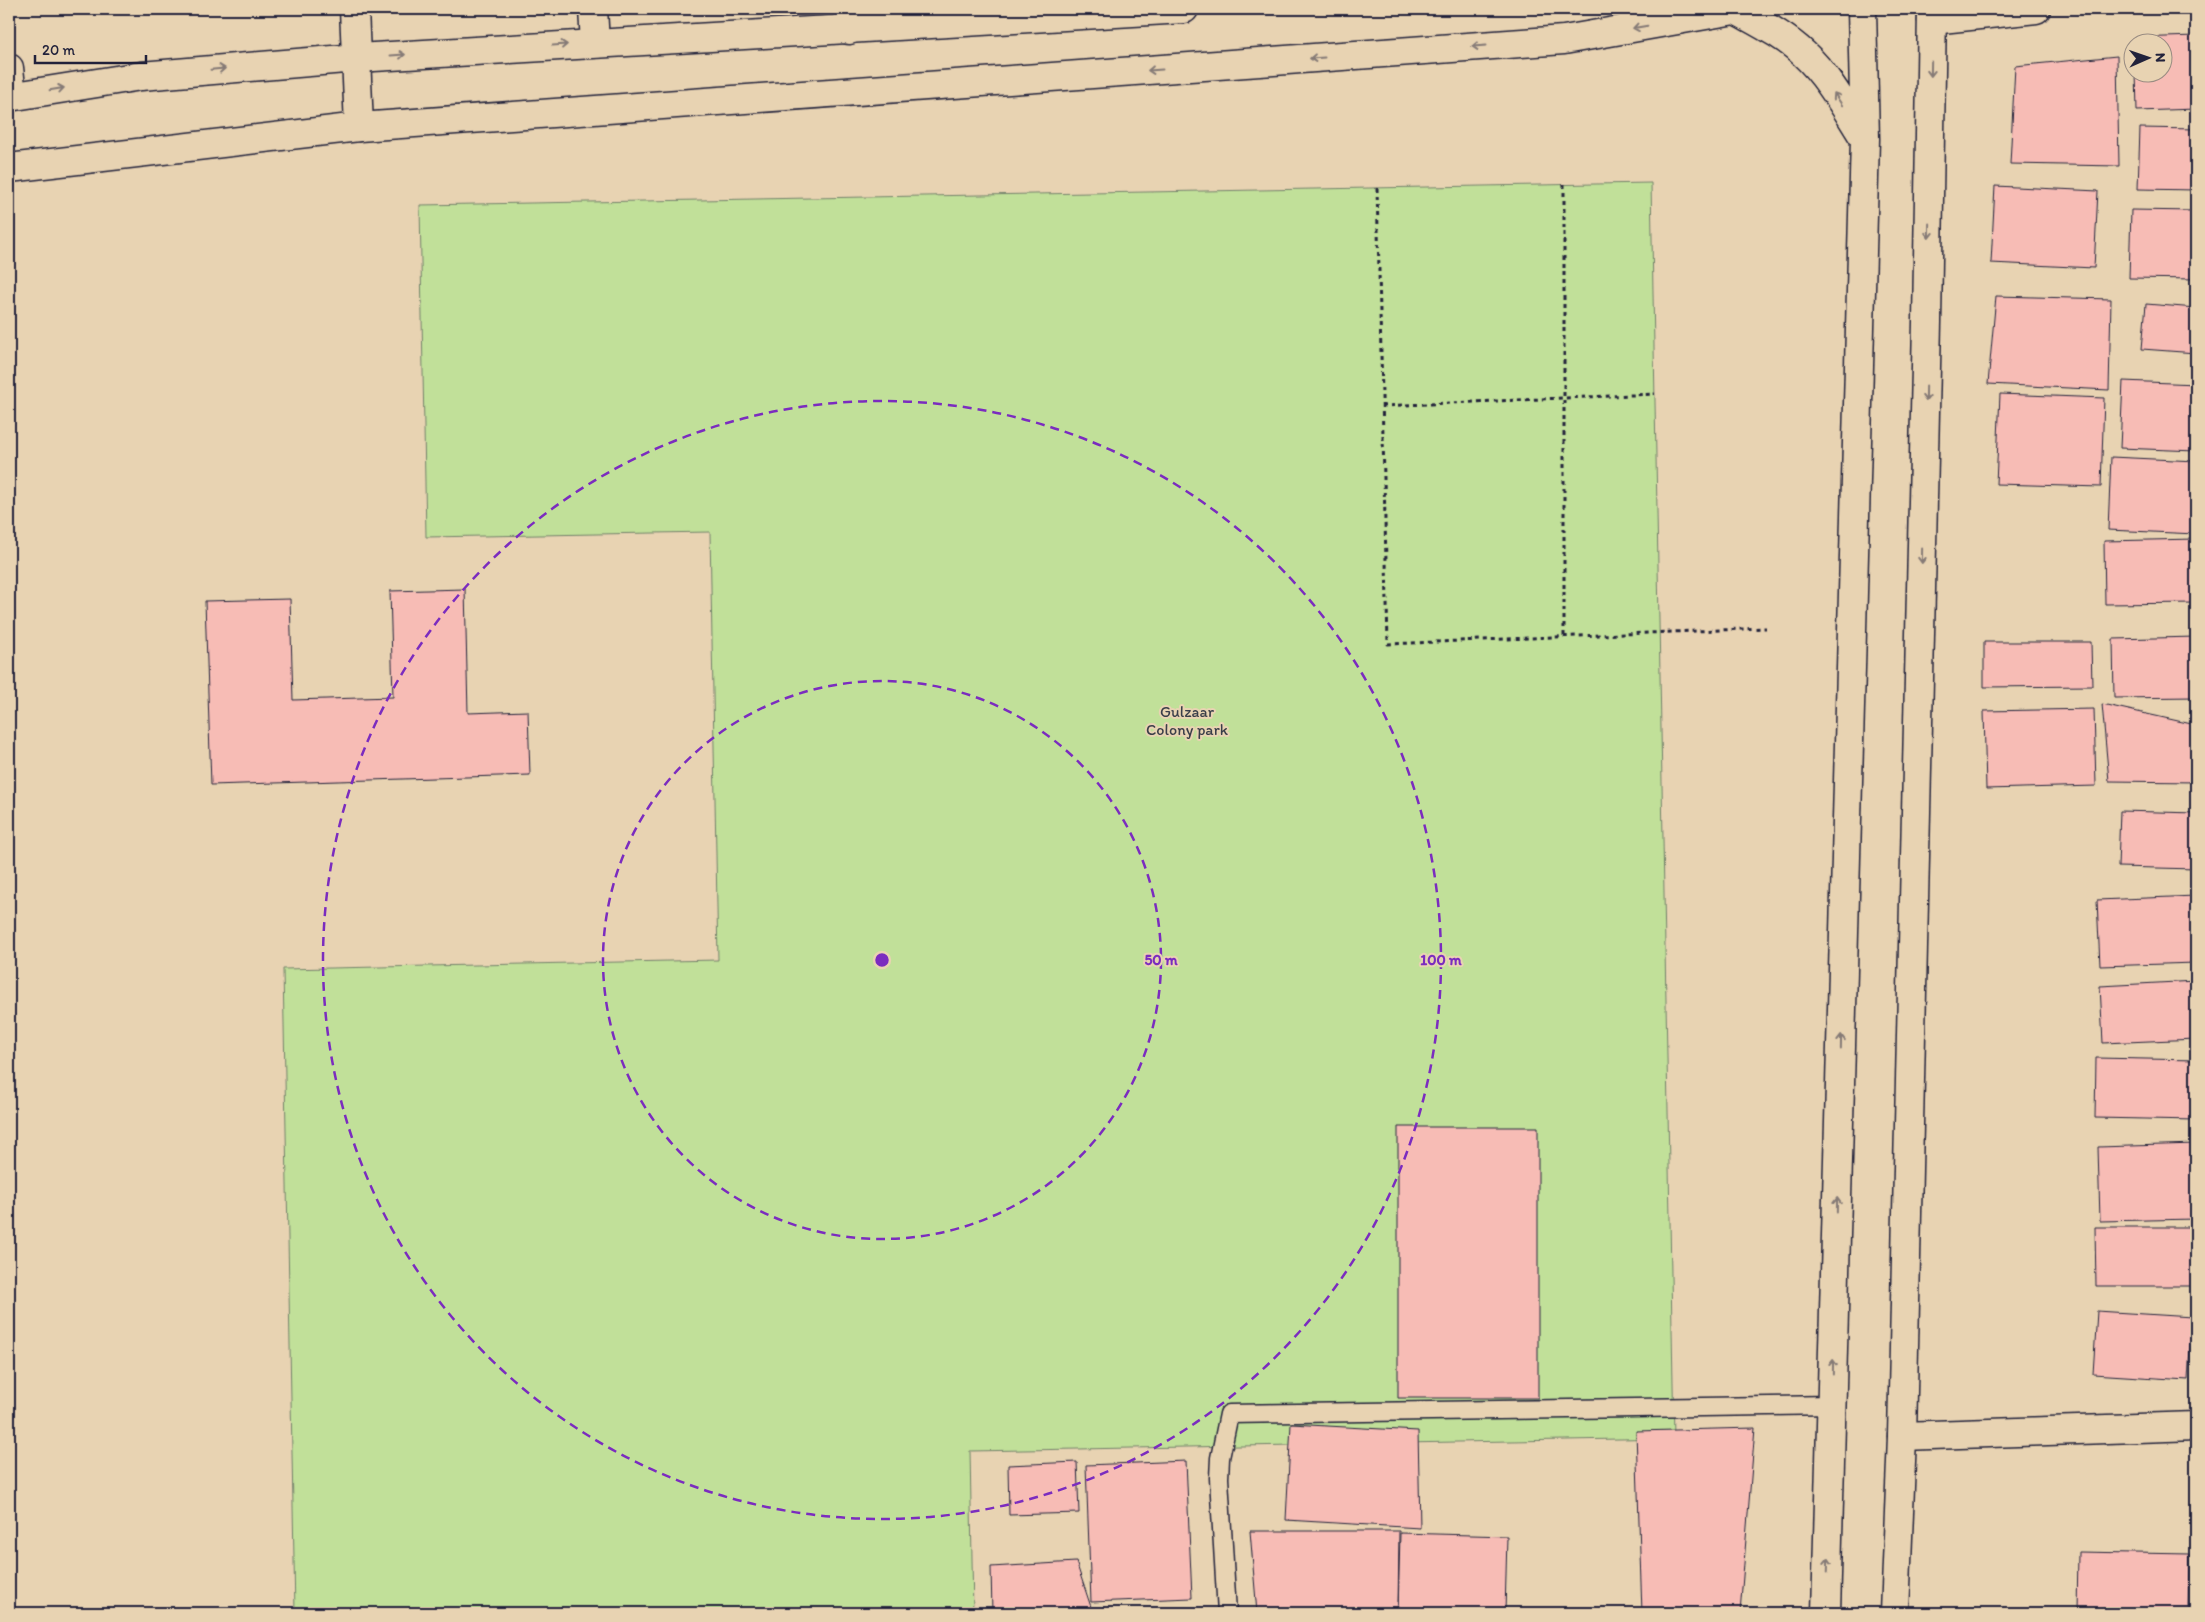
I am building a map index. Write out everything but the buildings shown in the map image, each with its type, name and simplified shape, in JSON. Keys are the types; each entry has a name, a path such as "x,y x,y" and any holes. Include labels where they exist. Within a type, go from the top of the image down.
{"street":[{"path":"354,9 358,58 359,127"},
{"path":"593,9 595,43"},
{"path":"9,68 10,96 142,76 358,58 595,43 848,20 1184,9"},
{"path":"9,168 359,127 1564,40 1738,9 1782,36 1805,54 1823,76 1865,140"},
{"path":"1826,1613 1865,140 1862,9"},
{"path":"1894,1613 1902,1436 1932,14 2036,9"},
{"path":"1902,1436 2196,1426"}],"lane":[{"path":"1227,1613 1219,1478 1220,1458 1229,1414 1832,1405"}],"path":[{"path":"1564,184 1564,636"},
{"path":"1377,188 1388,644 1766,628"},
{"path":"1382,406 1655,394"}],"green space":[{"name":"Gulzaar Colony park","path":"1651,183 1674,1438 970,1451 973,1613 295,1613 283,969 718,960 710,532 426,537 420,205"}]}
